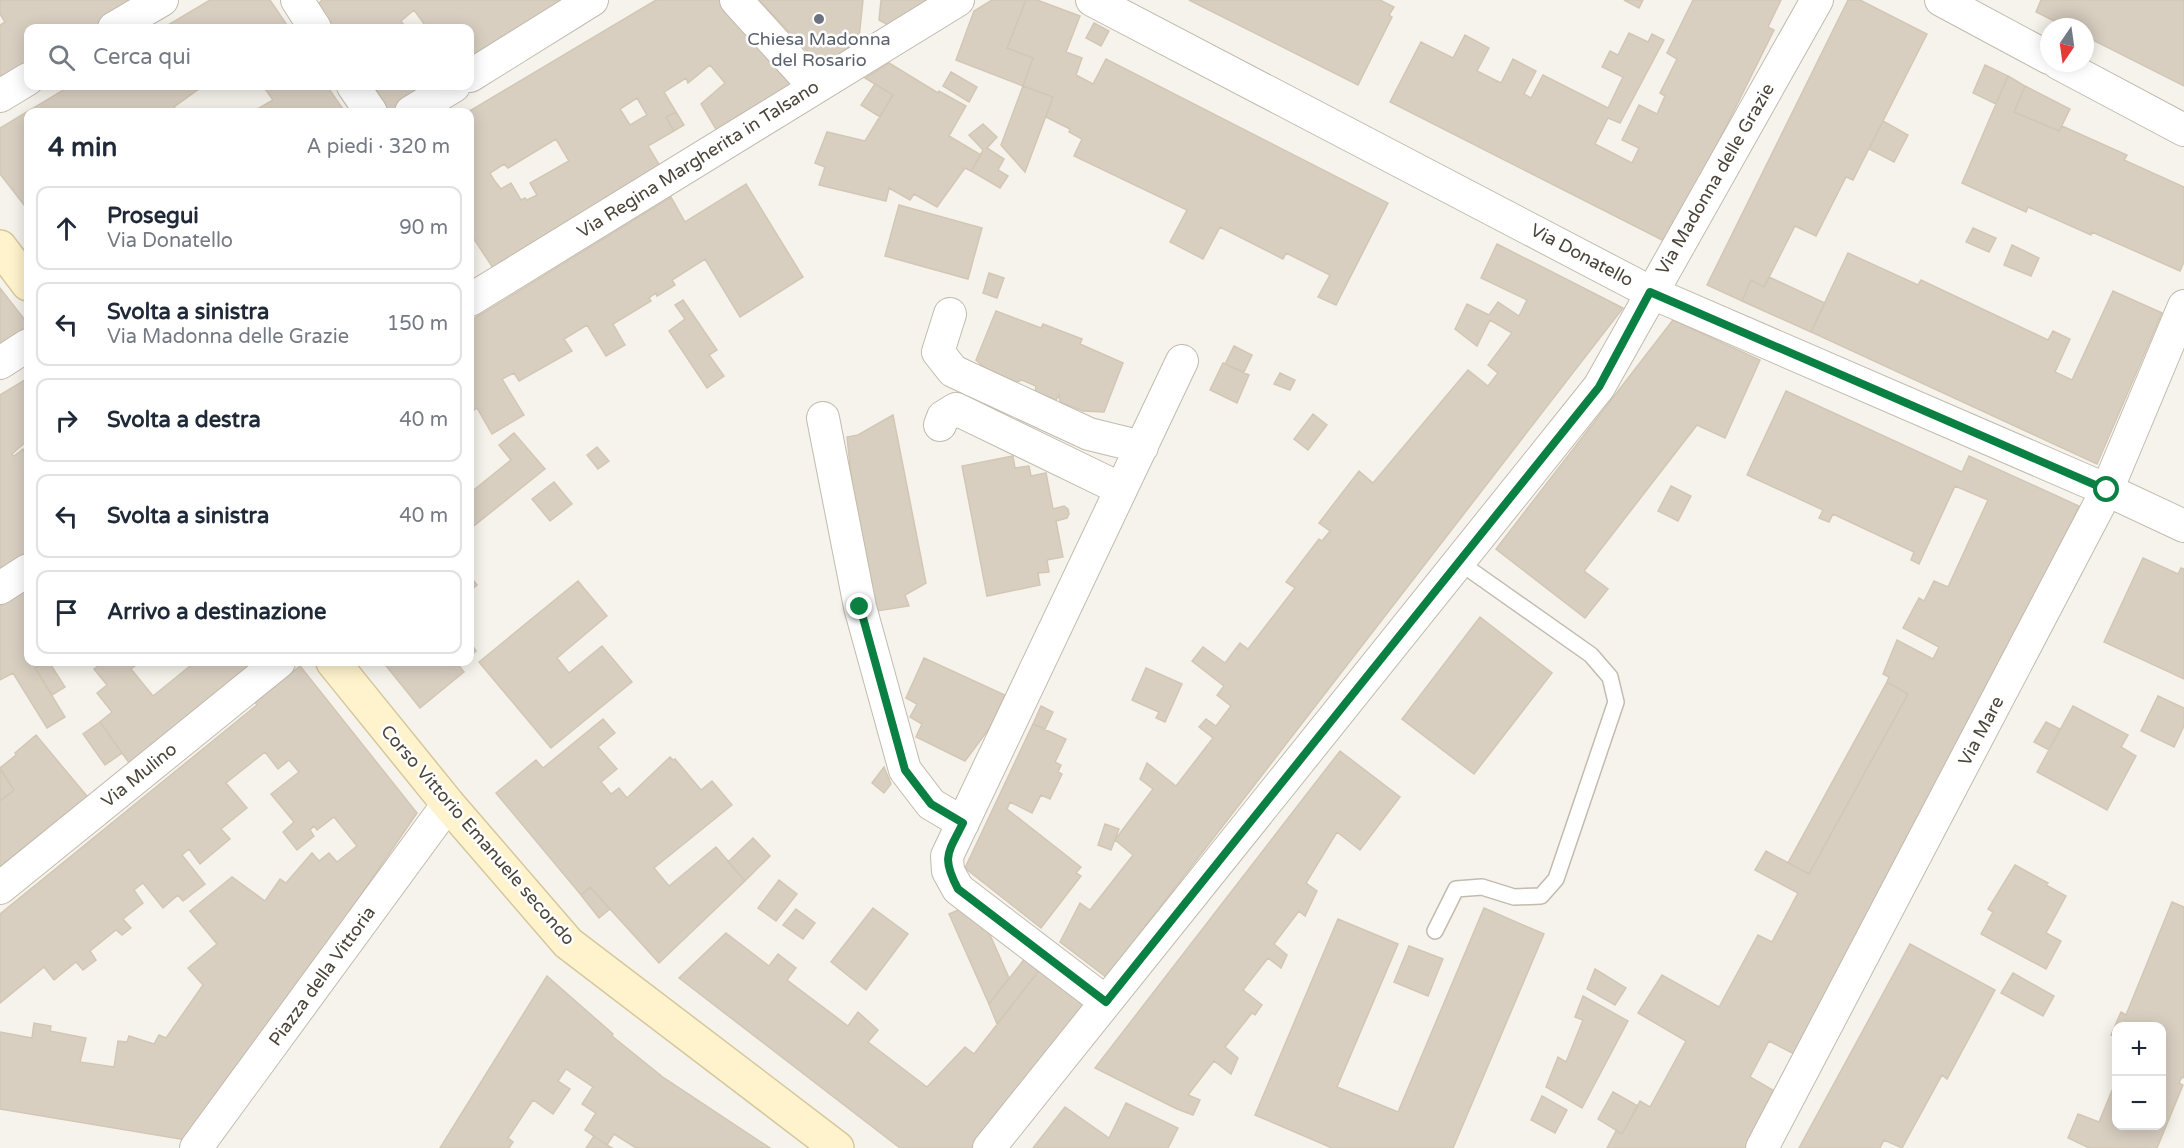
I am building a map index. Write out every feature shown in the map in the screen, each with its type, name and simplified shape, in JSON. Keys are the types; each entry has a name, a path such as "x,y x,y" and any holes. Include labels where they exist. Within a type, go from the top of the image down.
{"street":[{"path":"121,24 162,0"},
{"path":"297,0 312,24"},
{"path":"474,74 592,0"},
{"path":"736,0 815,87"},
{"name":"Via Regina Margherita in Talsano","path":"474,298 958,0"},
{"name":"Via Donatello","path":"1092,0 1650,292 2107,490 2184,526"},
{"name":"Via Madonna delle Grazie","path":"989,1148 1599,387 1650,292 1816,0"},
{"path":"1941,0 2040,53"},
{"path":"2075,72 2184,130"},
{"path":"0,96 24,81"},
{"path":"356,90 368,108"},
{"path":"418,108 447,90"},
{"path":"0,247 24,279"},
{"name":"Via Mare","path":"1762,1148 2107,490 2184,306"},
{"path":"950,314 938,352 953,371 1089,434 1142,447"},
{"path":"0,363 24,348"},
{"path":"1106,1002 958,889 948,871 947,856 1182,361"},
{"path":"940,425 943,417 956,409 1121,489"},
{"path":"823,418 860,607 905,770 931,804 963,823"},
{"path":"0,588 24,573"},
{"name":"Via Mulino","path":"0,888 274,666"},
{"name":"Corso Vittorio Emanuele secondo","path":"336,666 448,804 568,943 837,1148"},
{"name":"Piazza della Vittoria","path":"196,1148 448,804"}],"lane":[{"path":"1435,931 1456,889 1482,887 1514,897 1541,896 1556,879 1616,702 1610,677 1591,655 1459,562"}],"building":[{"path":"0,0 145,0 105,24 24,24 24,73 0,88 0,25 5,22 0,14"},
{"path":"210,0 270,0 286,24 170,24"},
{"path":"322,0 591,0 474,71 474,24 424,24 414,10 401,21 403,24 330,24 317,5"},
{"path":"656,0 721,0 797,82 717,131 701,104 725,83 710,65 688,83 686,78 664,92 676,112 666,117 674,131 648,146 660,166 493,268 474,239 474,108","holes":["637,98 647,115 630,125 620,109","556,139 569,161 530,183 537,195 527,200 525,198 521,200 511,183 501,189 490,173 504,164 508,168"]},
{"name":"Chiesa Madonna del Rosario","path":"759,0 863,0 859,38 823,68"},
{"path":"881,0 931,0 890,26 879,20"},
{"path":"992,0 1026,0 1007,48 1033,58 1023,86 956,60 974,11"},
{"path":"1026,0 1037,0 1080,16 1066,52 1082,58 1076,75 1093,84 1106,59 1388,203 1336,305 1318,297 1330,275 1286,253 1283,259 1220,227 1203,259 1170,242 1187,210 1074,156 1082,139 1069,132 1070,129 1046,117 1053,97 1023,86 1033,58 1007,48"},
{"path":"1189,0 1380,0 1394,7 1389,15 1392,17 1358,85"},
{"path":"1624,0 1643,0 1639,8"},
{"path":"1693,0 1781,0 1768,27 1774,30 1668,243 1390,102 1421,42 1453,58 1465,35 1489,48 1477,71 1501,83 1513,59 1536,71 1524,94 1531,98 1543,75 1608,108 1623,77 1602,67 1610,51 1618,55 1629,33 1648,42 1652,34 1664,40 1620,123 1608,118 1595,144 1632,163 1639,148 1622,140 1639,105 1657,114 1665,96 1660,93 1677,59 1667,53"},
{"path":"1848,0 1860,0 1927,34 1853,180 1846,177 1816,236 1795,226 1764,287 1751,280 1742,301 1707,285"},
{"path":"2041,0 2184,0 2184,86 2094,41 2094,18 2048,18 2036,12"},
{"path":"1094,23 1109,31 1101,46 1086,38"},
{"path":"889,63 938,93 939,91 966,106 949,136 981,155 971,171 965,168 937,207 914,194 910,200 889,188 886,201 819,185 825,167 815,163 827,132 865,141 893,95 865,78"},
{"path":"1985,65 2008,76 1996,104 1973,93"},
{"path":"951,72 977,87 969,102 943,86"},
{"path":"2008,76 2025,86 2014,112 2059,131 2062,126 2127,155 2124,160 2184,187 2184,262 2180,271 2092,232 2091,235 2028,207 2026,212 1962,183"},
{"path":"875,84 893,95 880,117 861,105"},
{"path":"1023,86 1053,97 1025,172 1001,145"},
{"path":"2025,86 2070,109 2059,131 2014,112"},
{"path":"63,90 197,90 175,108 33,108"},
{"path":"266,90 330,90 342,108 259,108 273,100"},
{"path":"374,90 442,90 411,108 386,108"},
{"path":"676,112 684,125 674,131 666,117"},
{"path":"24,114 24,205 0,174 0,128"},
{"path":"1883,121 1908,135 1894,162 1869,149"},
{"path":"983,124 997,137 987,148 1004,159 998,170 1008,176 1000,188 971,171 983,150 969,135"},
{"path":"746,184 803,277 740,317 705,259 672,280 675,285 657,296 656,293 649,298 651,301 613,324 625,345 606,356 587,325 564,339 572,351 519,381 514,373 502,379 524,415 492,434 477,408 474,410 474,319 671,197 685,222"},
{"path":"899,205 982,228 968,279 885,256"},
{"path":"1973,228 1996,238 1989,252 1966,242"},
{"path":"1497,244 1623,308 1106,977 1060,942 1080,903 1090,910 1133,855 1115,840 1153,789 1140,779 1147,763 1176,786 1213,738 1199,727 1206,719 1216,726 1231,706 1217,695 1224,686 1192,661 1203,647 1225,663 1240,643 1248,649 1295,588 1286,582 1319,539 1322,541 1330,531 1319,523 1359,471 1373,483 1468,370 1488,386 1498,373 1488,365 1512,333 1490,320 1477,346 1455,329 1467,304 1489,315 1498,302 1519,316 1527,300 1481,278"},
{"path":"2012,245 2039,258 2031,276 2004,265"},
{"path":"1848,253 1918,285 1921,280 2048,340 2053,331 2070,339 2055,372 2072,380 2113,291 2162,313 2097,464 1811,332"},
{"path":"989,273 1004,278 997,298 983,293"},
{"path":"1769,277 1825,303 1811,332 1742,301 1751,280 1764,287"},
{"path":"0,288 24,319 24,340 0,355"},
{"path":"683,300 717,350 709,355 724,376 707,388 669,331 685,319 675,305"},
{"path":"996,311 1041,328 1043,324 1082,339 1080,344 1123,363 1104,412 1083,411 1060,402 1059,395 1056,400 1035,392 1036,386 1022,380 1014,383 993,375 976,360"},
{"path":"1673,320 1760,360 1725,438 1697,425 1584,571 1608,589 1585,618 1496,549"},
{"path":"1234,346 1252,355 1244,372 1225,364"},
{"path":"1223,363 1249,375 1237,403 1210,390"},
{"path":"1280,373 1295,380 1290,390 1274,384"},
{"path":"24,380 24,444 12,454 14,456 23,449 24,451 24,554 0,569 0,395"},
{"path":"1786,391 1962,472 1969,456 2079,506 2016,642 2011,640 1972,721 1798,1056 1769,1041 1750,1077 1778,1093 1747,1148 1607,1148 1616,1131 1622,1134 1640,1101 1650,1107 1686,1041 1638,1013 1662,975 1719,1007 1758,935 1772,942 1798,893 1755,870 1766,851 1809,874 1908,694 1887,682 1889,677 1883,674 1897,640 1933,659 1939,647 1903,628 1919,598 1924,601 1934,581 1948,587 1988,500 1955,486 1919,564 1911,560 1914,552 1833,514 1829,522 1819,518 1823,510 1747,475"},
{"path":"1313,414 1327,425 1308,450 1294,439"},
{"path":"893,415 926,583 905,595 909,606 877,611 856,522 847,437 858,435"},
{"path":"514,433 545,469 474,526 474,490 511,460 499,445"},
{"path":"597,447 609,461 598,469 587,455"},
{"path":"1013,456 1015,468 1029,466 1031,476 1046,473 1053,509 1064,506 1068,509 1067,518 1056,521 1063,557 1047,560 1049,572 1038,573 1040,585 987,596 962,466"},
{"path":"554,482 572,504 550,521 532,499"},
{"path":"1671,486 1691,496 1678,521 1658,511"},
{"path":"2143,558 2178,574 2181,568 2184,569 2184,679 2104,642"},
{"path":"578,581 607,616 557,658 569,673 602,646 632,682 551,748 479,662"},
{"path":"24,591 24,666 38,666 35,668 65,717 47,728 13,673 0,680 0,606"},
{"path":"1480,617 1552,673 1474,774 1402,719"},
{"path":"924,658 1005,695 991,726 965,761 916,737 922,724 910,717 917,704 906,698"},
{"path":"52,666 65,687 52,695 35,668"},
{"path":"98,666 135,666 131,669 153,696 190,666 257,666 132,767 100,722 112,712 97,693 107,685 94,669"},
{"path":"300,666 417,813 192,1141 0,1109 0,1032 32,1038 34,1023 51,1026 50,1031 86,1038 80,1062 114,1067 118,1041 127,1042 129,1036 154,1044 159,1035 166,1038 203,985 188,968 217,944 190,911 232,877 265,901 280,879 286,883 312,853 319,861 329,853 337,862 357,846 334,817 317,830 314,826 310,830 314,836 297,850 283,832 294,822 271,794 299,772 289,760 278,769 265,752 226,783 247,808 221,829 230,839 200,864 189,849 182,855 205,884 183,901 178,895 163,908 143,883 134,890 143,903 123,919 131,928 122,935 116,930 90,951 96,960 83,970 76,962 54,980 44,967 0,1003 0,914 257,705 255,702"},
{"path":"386,666 459,666 464,672 420,708"},
{"path":"1146,668 1182,684 1165,722 1156,718 1159,712 1132,700"},
{"path":"1887,682 1908,694 1809,874 1788,863"},
{"path":"2158,696 2184,708 2184,726 2174,747 2141,731"},
{"path":"1041,706 1053,712 1045,729 1033,724"},
{"path":"2073,706 2128,735 2121,747 2136,756 2107,810 2037,772"},
{"path":"603,719 615,733 598,747 617,769 601,782 611,794 619,788 627,798 670,757 675,759 701,790 712,781 732,805 654,868 669,886 716,847 745,881 659,963 590,887 581,895 496,793 536,760 543,768"},
{"path":"100,722 122,753 105,765 83,734"},
{"path":"2046,722 2060,729 2049,750 2034,742"},
{"path":"1033,724 1066,739 1055,762 1061,765 1058,772 1062,774 1050,799 1041,795 1032,813 1010,802 1007,809 1081,867 1076,873 1081,876 1041,928 965,868"},
{"path":"36,735 91,801 0,875 0,801 14,790 0,768"},
{"path":"1340,751 1400,797 1360,850 1337,832 1306,883 1317,891 1305,916 1299,911 1274,944 1287,955 1281,968 1268,958 1243,990 1262,1005 1255,1015 1252,1013 1225,1047 1238,1058 1231,1074 1214,1061 1188,1095 1200,1100 1193,1115 1095,1068"},
{"path":"884,767 891,784 884,793 872,783"},
{"path":"0,769 14,790 0,801"},
{"path":"1105,824 1119,829 1111,850 1098,845"},
{"path":"753,838 770,856 745,881 728,862"},
{"path":"2015,865 2066,896 2046,933 2061,941 2046,969 1981,934 1993,912 1988,909"},
{"path":"779,880 797,894 776,921 758,908"},
{"path":"590,887 610,909 599,918 581,895"},
{"path":"2172,902 2184,907 2184,1078 2182,1077 2179,1083 2183,1085 2166,1126 2166,1022 2117,1022 2121,1012 2126,1015"},
{"path":"873,908 908,934 866,990 831,962"},
{"path":"963,908 986,926 1009,978 989,1004 949,914"},
{"path":"1484,908 1544,934 1453,1148 1332,1148 1255,1115 1338,919 1398,944 1337,1087 1398,1112"},
{"path":"796,909 815,923 803,939 783,925"},
{"path":"726,933 769,966 778,954 796,968 787,980 848,1026 858,1012 878,1030 868,1042 927,1087 965,1047 974,1054 1041,968 1086,1003 974,1148 900,1148 679,978"},
{"path":"1910,944 1995,990 1947,1079 1942,1075 1902,1148 1884,1140 1880,1148 1799,1148"},
{"path":"1409,946 1443,959 1428,996 1394,982"},
{"path":"1026,957 1041,968 997,1024 989,1004"},
{"path":"1595,969 1626,988 1615,1005 1587,989"},
{"path":"2013,973 2054,996 2043,1016 2001,993"},
{"path":"547,976 613,1034 612,1036 664,1078 770,1148 636,1148 614,1134 607,1145 585,1130 596,1113 582,1104 593,1087 566,1069 558,1081 570,1089 553,1114 533,1100 508,1138 513,1142 509,1148 440,1148"},
{"path":"1583,996 1628,1021 1582,1108 1546,1087 1558,1057 1566,1062 1583,1020 1575,1017"},
{"path":"2112,1091 2112,1130 2164,1130 2157,1148 2089,1148 2068,1138 2078,1114 2099,1122"},
{"path":"1613,1092 1638,1106 1622,1134 1598,1119"},
{"path":"1542,1096 1567,1110 1555,1133 1531,1120"},
{"path":"1126,1103 1178,1128 1168,1148 1033,1148 1065,1107 1109,1138"},
{"path":"594,1136 607,1145 612,1148 586,1148"}],"place":[{"name":"Chiesa Madonna del Rosario","path":"819,19"}],"route":[{"path":"860,607 905,770 931,804 963,823 947,856 948,871 958,889 1106,1002 1599,387 1650,292 2107,490"}]}
